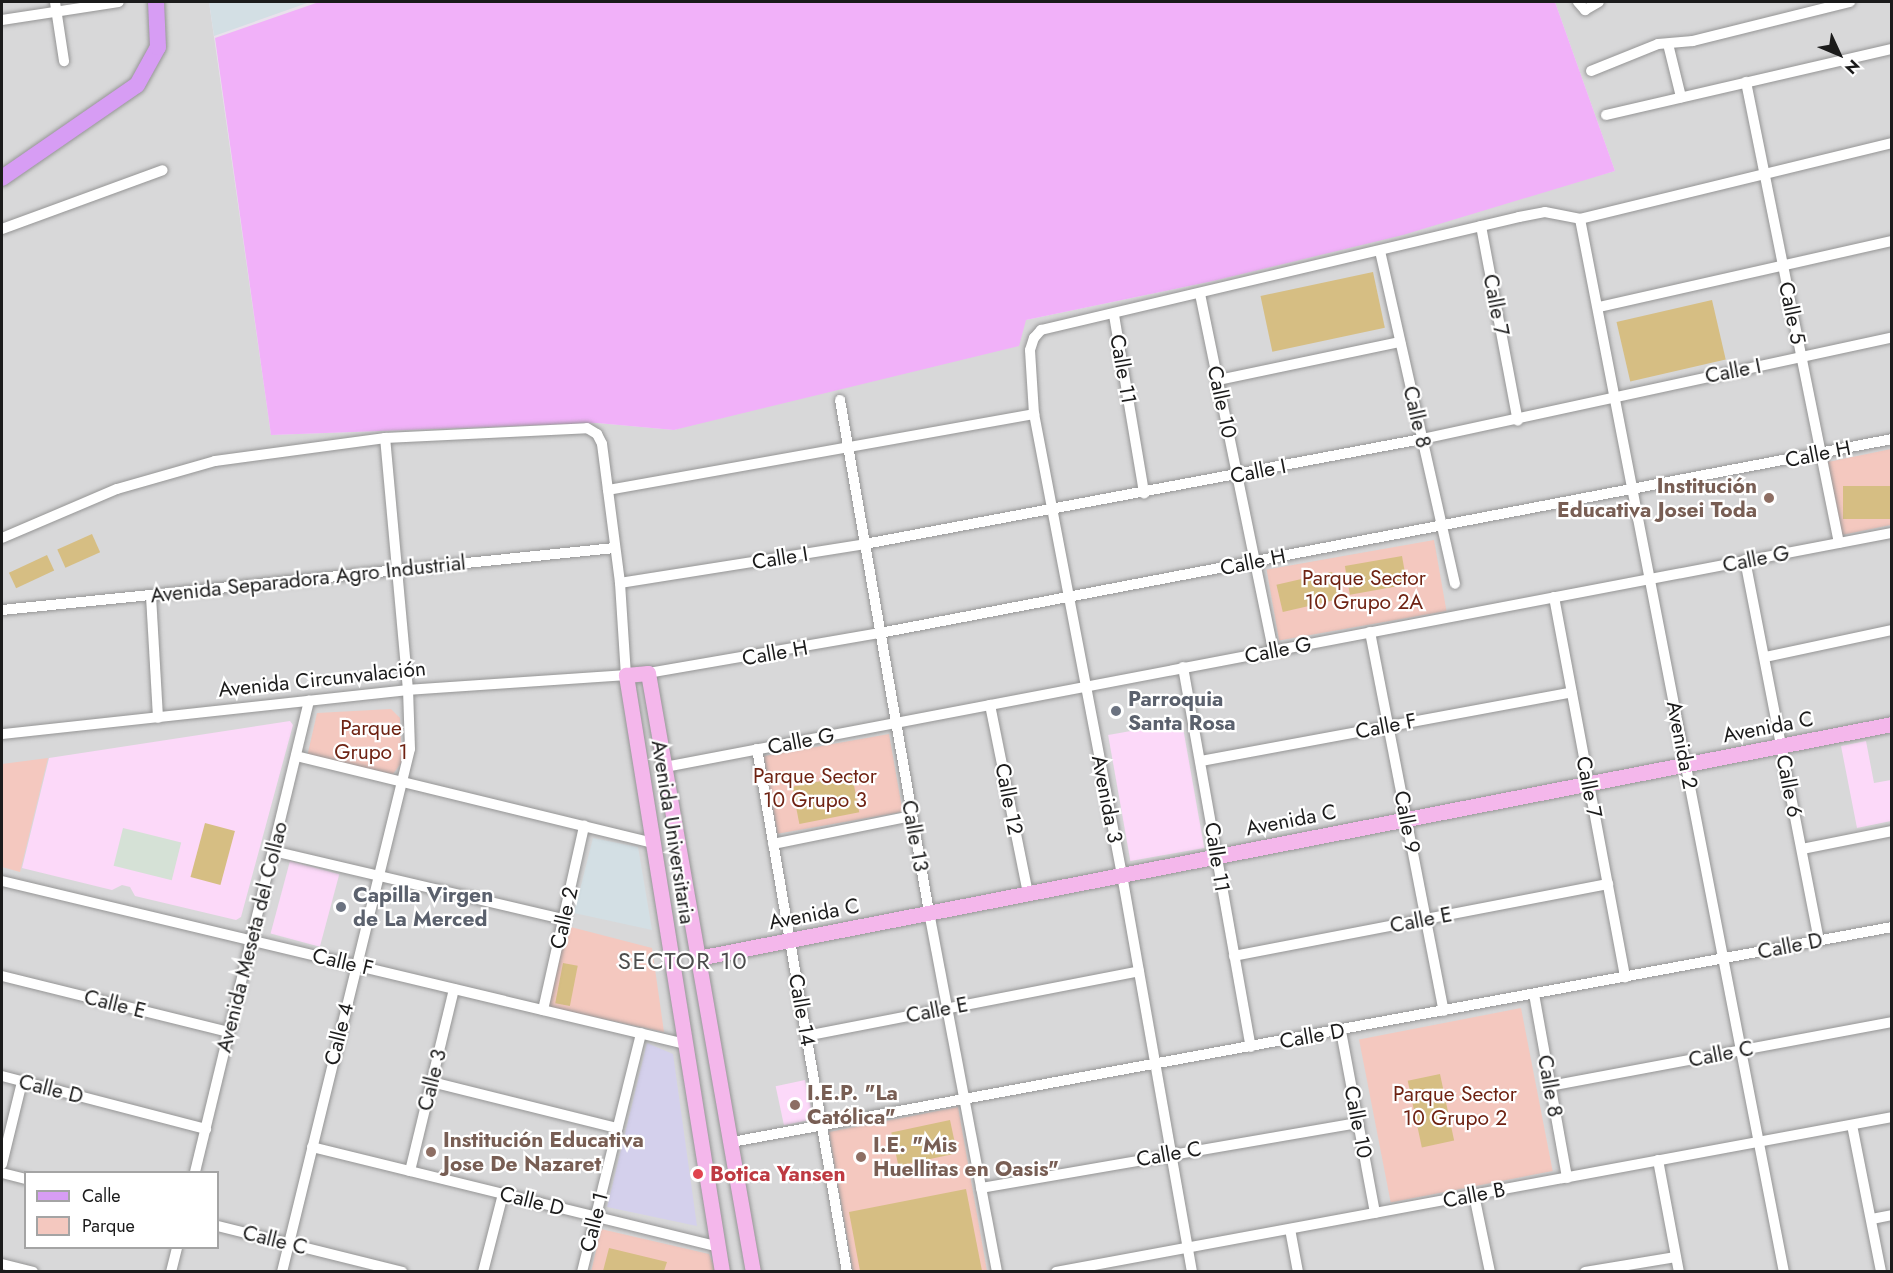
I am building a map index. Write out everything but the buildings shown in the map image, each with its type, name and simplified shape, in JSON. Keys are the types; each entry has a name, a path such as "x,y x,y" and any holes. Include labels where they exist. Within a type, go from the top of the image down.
{"main road":[{"path":"2,178 137,85 158,47 156,2"}],"street":[{"path":"2,20 55,6 119,2"},
{"path":"1578,2 1585,10 1599,2"},
{"path":"1591,71 1644,48 1693,41 1850,2"},
{"path":"55,6 64,62"},
{"path":"1668,44 1681,97"},
{"path":"1606,115 1892,49"},
{"name":"Calle 5","path":"1746,82 1839,543"},
{"path":"1114,315 1481,225 1545,212 1580,219 1892,143"},
{"path":"2,229 164,170"},
{"name":"Avenida 2","path":"1580,219 1599,307 1632,489 1784,1272"},
{"name":"Calle 7","path":"1481,225 1518,421"},
{"path":"1599,307 1783,268 1892,241"},
{"name":"Calle 8","path":"1380,251 1455,584"},
{"name":"Calle 10","path":"1200,294 1274,651"},
{"name":"Avenida 3","path":"1114,315 1041,330 1030,350 1034,414 1122,875 1192,1272"},
{"name":"Calle 11","path":"1114,315 1144,493"},
{"name":"Calle I","path":"620,583 865,544 1422,440 1518,421 1614,395 1801,358 1892,337"},
{"path":"1218,380 1400,342"},
{"name":"Calle 13","path":"840,400 929,912 949,1007 997,1272"},
{"path":"608,490 849,449 1034,414"},
{"name":"Avenida Universitaria","path":"384,438 587,428 597,434 602,444 620,583 626,675 722,1272"},
{"path":"2,538 117,489 167,472 317,445 384,438"},
{"name":"Calle 4","path":"282,1272 356,965 404,782 411,726 384,438"},
{"name":"Calle H","path":"648,673 880,633 1892,439"},
{"name":"Calle G","path":"665,767 1892,533"},
{"name":"Avenida Separadora Agro Industrial","path":"2,610 615,548"},
{"name":"Calle 6","path":"1744,560 1765,657 1819,940"},
{"path":"151,596 158,718"},
{"name":"Calle 7","path":"1554,597 1625,977"},
{"path":"1765,657 1892,630"},
{"name":"Calle 9","path":"1370,632 1444,1011"},
{"name":"Calle 11","path":"1183,667 1251,1047"},
{"name":"Avenida Universitaria","path":"648,673 753,1272"},
{"name":"Avenida Circunvalación","path":"2,734 408,690 648,673"},
{"name":"Calle F","path":"1201,761 1572,692"},
{"name":"Avenida Meseta del Collao","path":"196,1171 309,701"},
{"name":"Calle 12","path":"990,705 1028,893"},
{"name":"Avenida C","path":"698,957 1892,724"},
{"name":"Calle 14","path":"757,749 847,1272"},
{"path":"296,756 653,843"},
{"path":"773,844 912,816"},
{"name":"Calle 2","path":"543,1010 584,826"},
{"path":"1802,849 1892,831"},
{"path":"273,851 563,919"},
{"name":"Calle F","path":"2,881 686,1044"},
{"name":"Calle E","path":"1234,956 1608,884"},
{"name":"Calle D","path":"732,1142 1341,1031 1892,927"},
{"name":"Calle E","path":"806,1036 1139,971"},
{"name":"Calle E","path":"2,976 229,1032"},
{"name":"Calle 3","path":"410,1172 454,989"},
{"name":"Calle 8","path":"1534,994 1566,1178"},
{"name":"Calle C","path":"1550,1086 1892,1022"},
{"name":"Calle 10","path":"1341,1031 1375,1214"},
{"name":"Calle 1","path":"582,1272 641,1033"},
{"name":"Calle D","path":"2,1076 206,1129"},
{"path":"2,1164 22,1082"},
{"path":"432,1082 617,1128"},
{"name":"Calle B","path":"1056,1272 1093,1269 1290,1229 1892,1117"},
{"name":"Calle C","path":"981,1188 1358,1123"},
{"path":"1852,1125 1881,1272"},
{"name":"Calle D","path":"312,1148 718,1247"},
{"path":"1658,1160 1679,1272"},
{"path":"2,1173 24,1178"},
{"path":"483,1272 503,1194"},
{"path":"1474,1195 1490,1272"},
{"path":"1872,1219 1892,1215"},
{"name":"Calle C","path":"219,1226 402,1272"},
{"path":"1290,1229 1298,1272"},
{"path":"171,1272 177,1249"},
{"path":"1585,1272 1676,1257"},
{"path":"2,1264 33,1272"}],"shaded area":[{"path":"2,2 209,2 271,435 597,423 674,430 1026,320 1213,281 1615,171 1555,2 1891,2 1891,1271 2,1272"},
{"path":"209,2 310,2 214,36"},
{"path":"290,721 293,725 241,917 236,920 135,896 130,887 122,885 112,890 22,868 49,758"},
{"path":"1182,722 1204,848 1130,861 1108,735"},
{"path":"1866,741 1874,783 1891,780 1891,821 1857,828 1841,746"},
{"path":"123,828 181,843 172,880 114,866"},
{"path":"593,838 638,847 652,930 574,913"},
{"path":"290,861 339,874 320,947 271,933"},
{"path":"647,1043 673,1054 697,1226 607,1207"},
{"name":"I.E.P. \"La Católica\"","path":"805,1080 813,1119 784,1125 776,1086"}],"sand":[{"path":"319,2 1555,2 1615,171 1403,235 1213,281 1026,320 1019,346 674,430 597,423 271,435 215,38"}],"green space":[{"path":"1373,272 1385,328 1272,352 1261,296"},
{"path":"1712,300 1726,359 1630,381 1617,322"},
{"path":"1891,449 1891,525 1842,535 1828,462"},
{"path":"1843,486 1891,486 1891,519 1843,519"},
{"path":"92,534 100,552 65,568 57,549"},
{"name":"Parque Sector 10 Grupo 2A","path":"1434,540 1447,611 1279,640 1267,570"},
{"path":"47,555 54,570 16,588 9,573"},
{"path":"1402,556 1407,585 1350,595 1345,566"},
{"path":"1332,572 1338,599 1283,612 1276,585"},
{"name":"Parque Grupo 1","path":"391,709 400,718 402,762 393,774 307,757 317,713"},
{"name":"Parque Sector 10 Grupo 3","path":"889,734 903,812 778,834 764,756"},
{"path":"48,758 20,872 2,867 2,764"},
{"path":"852,775 859,812 799,824 792,787"},
{"path":"205,823 235,831 220,885 191,877"},
{"path":"567,926 652,948 664,1032 548,1007"},
{"path":"563,963 578,966 570,1006 555,1003"},
{"name":"Parque Sector 10 Grupo 2","path":"1521,1008 1553,1171 1391,1202 1359,1039"},
{"path":"1440,1074 1454,1141 1422,1147 1408,1081"},
{"path":"958,1107 987,1271 853,1271 829,1132"},
{"path":"950,1120 957,1153 898,1166 891,1132"},
{"path":"966,1189 982,1271 860,1271 849,1212"},
{"path":"601,1229 709,1254 716,1272 591,1272"},
{"path":"609,1248 667,1262 664,1271 603,1271"}],"place":[{"name":"Institución Educativa Josei Toda","path":"1769,498"},
{"name":"Parroquia Santa Rosa","path":"1116,711"},
{"name":"Capilla Virgen de La Merced","path":"341,907"},
{"name":"I.E.P. \"La Católica\"","path":"795,1105"},
{"name":"Institución Educativa Jose De Nazaret","path":"431,1152"},
{"name":"I.E. \"Mis Huellitas en Oasis\"","path":"861,1157"},
{"name":"Botica Yansen","path":"698,1174"}],"district":[{"name":"SECTOR 10","path":"683,961"}]}
